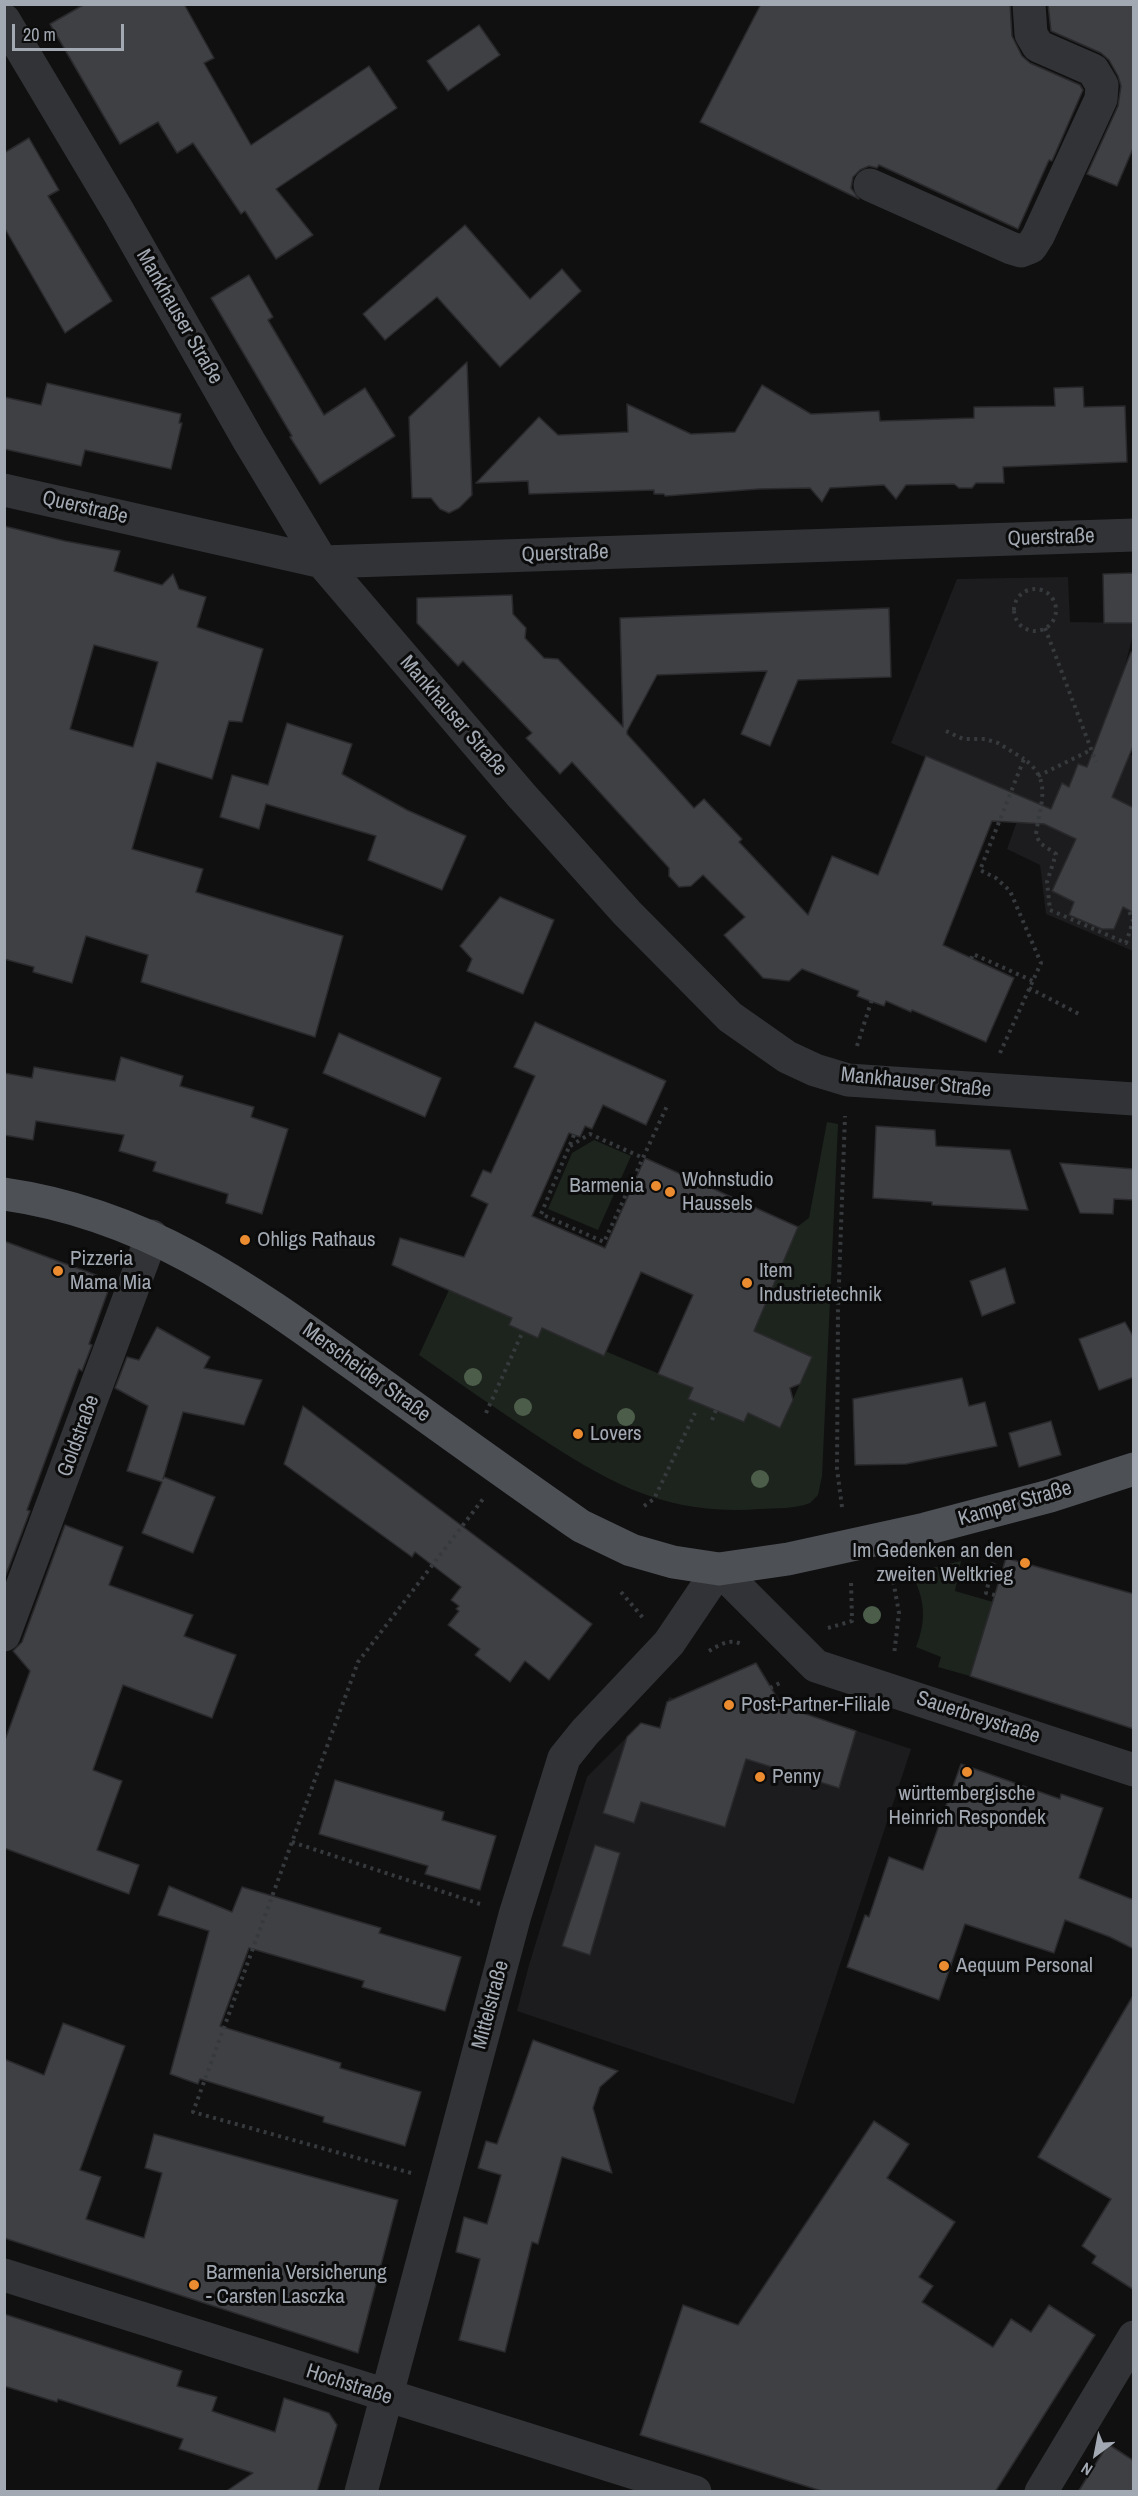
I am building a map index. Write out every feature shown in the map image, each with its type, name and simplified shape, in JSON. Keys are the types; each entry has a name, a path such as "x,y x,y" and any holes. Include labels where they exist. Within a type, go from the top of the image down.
{"main road":[{"name":"Merscheider Straße","path":"4,1194 68,1205 152,1236 213,1268 259,1298 581,1526 612,1543 631,1550 673,1562 718,1569"},
{"name":"Kamper Straße","path":"718,1569 789,1559 925,1529 1050,1496 1134,1468"}],"street":[{"path":"870,185 1011,248 1020,251 1031,247 1101,99 1102,85 1093,70 1038,46 1030,34 1029,4"},
{"name":"Mankhauser Straße","path":"4,20 118,210 249,441 322,562 521,795 627,913 730,1017 787,1057 815,1070 848,1080 1134,1099"},
{"name":"Querstraße","path":"4,490 322,562 1134,535"},
{"name":"Goldstraße","path":"4,1635 152,1236"},
{"name":"Sauerbreystraße","path":"718,1569 816,1666 1134,1770"},
{"name":"Mittelstraße","path":"361,2492 515,1915 564,1758 585,1732 669,1643 718,1569"},
{"name":"Hochstraße","path":"4,2276 694,2492"},
{"path":"1041,2492 1134,2337"}],"path":[{"path":"1037,589 1050,594 1054,600 1056,606 1054,619 1046,628 1039,631 1024,628 1015,617 1015,603 1024,591 1037,589"},
{"path":"1046,628 1096,762"},
{"path":"946,731 963,739 986,739 998,743 1031,764 1038,776 1044,798 1036,835 1040,843 1056,855 1047,882 1050,910 1126,943 1134,921 1130,911"},
{"path":"1038,776 1091,750"},
{"path":"985,1090 1041,963 1010,891 996,878 981,870 1024,759"},
{"path":"1047,882 1055,885"},
{"path":"971,959 973,954 1033,981"},
{"path":"1029,988 1079,1014"},
{"path":"857,1046 873,996"},
{"path":"842,1507 837,1469 838,1310 848,1080"},
{"path":"574,1135 540,1214 604,1242 641,1157 667,1106"},
{"path":"570,1146 590,1134 641,1157"},
{"path":"486,1413 523,1331"},
{"path":"712,1420 716,1410"},
{"path":"644,1506 654,1498 695,1413"},
{"path":"443,2182 193,2112 358,1662 483,1499"},
{"path":"995,1595 986,1593 997,1549"},
{"path":"887,1688 899,1626 892,1572"},
{"path":"822,1633 827,1629 852,1621 850,1581"},
{"path":"621,1592 650,1627"},
{"path":"703,1655 722,1643 737,1642 744,1646"},
{"path":"770,1688 786,1680 777,1672"},
{"path":"292,1842 515,1915"}],"shaded area":[{"path":"1068,577 1070,622 1133,623 1133,634 1124,670 1096,743 1133,756 1133,951 1046,914 1040,865 1007,849 1025,799 891,743 957,579"},
{"path":"827,1122 838,1124 822,1476 818,1495 810,1503 785,1508 727,1510 668,1502 641,1493 615,1482 563,1453 419,1355 449,1290 481,1305 514,1314 538,1337 543,1325 693,1388 744,1421 748,1413 780,1428 812,1357 754,1331 797,1227 809,1218"},
{"path":"594,1140 631,1156 598,1230 548,1209 572,1153"},
{"path":"961,1561 955,1591 993,1602 970,1676 938,1667 941,1657 916,1647 922,1628 923,1609 916,1582 911,1573"},
{"path":"770,1688 782,1706 911,1749 794,2104 517,2011 587,1777 641,1723 659,1728 669,1697 697,1705"}],"building":[{"path":"85,4 184,4 214,58 204,63 251,145 369,66 397,108 276,189 313,235 276,259 245,211 241,214 193,143 177,153 158,122 120,144 50,24"},
{"path":"761,4 1010,4 1012,36 1022,56 1030,63 1080,85 1083,90 1052,161 1049,160 1018,229 879,165 877,168 869,166 860,170 853,177 851,188 859,199 700,122"},
{"path":"1048,4 1134,4 1134,146 1117,186 1087,174 1118,106 1121,86 1118,76 1109,60 1101,53 1051,31"},
{"path":"479,25 500,55 448,91 427,61"},
{"path":"29,138 59,190 48,196 112,301 65,333 4,227 4,153"},
{"path":"465,225 530,299 562,269 581,291 500,367 437,297 385,340 363,314"},
{"path":"249,275 273,317 268,320 324,415 365,388 395,436 320,484 290,437 292,436 211,298"},
{"path":"467,362 472,495 459,508 449,513 440,509 431,498 412,498 409,417"},
{"path":"47,383 181,414 179,423 182,423 171,469 85,450 81,466 4,449 4,397 41,405"},
{"path":"762,385 811,414 879,411 880,421 974,418 974,407 1055,406 1054,388 1083,387 1084,407 1125,406 1127,462 1003,467 1004,483 976,483 972,488 959,488 954,484 906,485 896,499 884,485 830,488 822,502 810,488 759,489 665,496 654,494 654,490 529,494 528,481 476,483 539,417 558,435 628,432 627,404 691,434 735,432"},
{"path":"4,526 65,541 120,551 114,571 162,585 173,574 179,589 206,597 197,627 263,649 242,722 229,721 212,779 157,762 132,849 203,869 196,892 343,936 315,1037 141,982 148,955 86,936 72,983 33,972 34,967 4,959","holes":["94,645 158,662 133,747 70,729"]},
{"path":"1134,573 1134,623 1104,623 1103,574"},
{"path":"512,595 513,614 526,628 525,638 544,658 558,659 623,727 620,618 889,608 891,677 798,680 770,746 741,734 767,671 657,675 627,731 627,734 694,808 704,799 742,839 739,842 808,915 832,856 878,875 926,756 1051,809 1062,783 1069,787 1078,764 1087,767 1131,652 1134,652 1134,744 1112,797 1134,808 1134,913 1123,907 1114,929 1102,929 1069,915 1074,902 1052,891 1076,839 1044,824 992,821 943,945 1014,978 986,1042 912,1010 911,1012 886,1001 884,1006 857,996 859,991 802,969 789,981 763,978 724,935 745,917 703,875 691,886 679,887 669,876 669,868 572,762 560,774 526,738 532,733 463,661 458,666 417,623 417,598"},
{"path":"287,723 352,744 342,774 407,810 466,836 442,890 368,860 376,836 266,804 259,829 220,817 232,775 268,785"},
{"path":"500,897 554,920 523,994 467,971 472,959 460,946"},
{"name":"Wohnstudio Haussels","path":"535,1022 666,1081 646,1125 603,1105 592,1129 585,1126 580,1137 569,1133 532,1216 605,1248 645,1158 798,1227 754,1331 812,1357 800,1384 790,1388 793,1400 780,1428 748,1413 744,1422 688,1399 693,1388 658,1374 693,1295 641,1272 604,1356 542,1328 538,1338 509,1325 512,1318 392,1265 400,1238 464,1257 488,1204 471,1196 483,1170 491,1173 535,1076 514,1067"},
{"path":"339,1033 441,1078 425,1117 323,1073"},
{"path":"121,1057 183,1076 180,1086 254,1107 251,1117 288,1129 262,1214 226,1203 228,1194 153,1171 156,1162 119,1151 124,1135 36,1121 33,1140 4,1135 4,1073 32,1078 34,1067 115,1081"},
{"path":"876,1126 935,1130 936,1146 1010,1150 1028,1210 932,1205 932,1202 873,1198"},
{"path":"1060,1163 1134,1169 1134,1200 1114,1199 1113,1214 1080,1213"},
{"path":"4,1241 104,1278 108,1291 89,1344 92,1345 82,1371 79,1369 4,1580"},
{"path":"1005,1268 1015,1303 982,1316 970,1281"},
{"path":"1125,1322 1134,1338 1134,1377 1099,1390 1079,1339"},
{"path":"157,1327 210,1357 204,1368 262,1380 244,1425 183,1412 163,1479 164,1477 215,1497 193,1553 142,1533 162,1482 127,1471 148,1406 115,1388 127,1357 139,1360"},
{"path":"962,1378 969,1406 985,1402 997,1446 906,1464 855,1465 853,1399"},
{"path":"303,1406 592,1624 549,1680 525,1661 510,1682 475,1655 480,1649 448,1625 459,1611 456,1609 459,1606 451,1600 461,1587 415,1552 412,1557 284,1464"},
{"path":"1051,1421 1061,1455 1019,1467 1009,1433"},
{"path":"65,1525 123,1547 109,1585 193,1615 184,1636 236,1655 212,1718 123,1685 93,1770 122,1781 97,1850 139,1865 129,1894 4,1848 4,1743 30,1671 13,1651 22,1642"},
{"path":"1006,1558 1134,1594 1134,1729 970,1676"},
{"path":"756,1663 782,1706 856,1731 839,1788 746,1759 725,1827 641,1802 634,1823 603,1813 627,1737 641,1723 660,1728 667,1702"},
{"path":"961,1764 1060,1799 1061,1794 1103,1808 1079,1878 1134,1900 1134,1949 1065,1920 1054,1953 965,1924 939,2000 847,1967 865,1915 869,1917 889,1857 923,1870"},
{"path":"335,1780 444,1812 442,1820 496,1836 480,1890 425,1874 428,1866 319,1834"},
{"path":"595,1845 620,1853 590,1955 562,1946"},
{"path":"169,1886 232,1912 242,1887 381,1928 379,1933 461,1957 445,2011 362,1987 364,1981 249,1948 220,2026 341,2063 340,2068 421,2092 405,2146 323,2122 324,2117 200,2079 198,2084 170,2074 209,1931 158,1915"},
{"path":"1134,1994 1134,2290 1092,2263 1096,2256 1082,2246 1111,2199 1038,2157"},
{"path":"63,2023 125,2046 80,2170 101,2177 86,2219 144,2238 162,2173 145,2168 154,2134 398,2200 358,2353 4,2238 4,2059 44,2075"},
{"path":"533,2040 618,2071 600,2087 593,2108 612,2173 562,2157 538,2244 532,2242 505,2352 459,2340 480,2259 456,2252 464,2217 487,2224 501,2175 478,2168 486,2141 497,2144"},
{"path":"874,2121 909,2144 887,2178 955,2222 919,2277 933,2286 922,2302 993,2347 1011,2319 1031,2332 1049,2305 1095,2335 995,2492 825,2492 640,2435 683,2305 738,2325"},
{"path":"4,2314 182,2371 177,2386 217,2397 212,2411 275,2432 284,2398 329,2413 337,2425 317,2492 225,2492 253,2473 179,2449 183,2439 58,2399 57,2402 4,2386"},
{"path":"1108,2444 1134,2461 1134,2492 1078,2492"}],"place":[{"name":"Barmenia","path":"656,1186"},
{"name":"Wohnstudio Haussels","path":"670,1192"},
{"name":"Ohligs Rathaus","path":"245,1240"},
{"name":"Pizzeria Mama Mia","path":"58,1271"},
{"name":"Item Industrietechnik","path":"747,1283"},
{"name":"Lovers","path":"578,1434"},
{"name":"Im Gedenken an den zweiten Weltkrieg","path":"1025,1563"},
{"name":"Post-Partner-Filiale","path":"729,1705"},
{"name":"württembergische Heinrich Respondek","path":"967,1772"},
{"name":"Penny","path":"760,1777"},
{"name":"Aequum Personal","path":"944,1966"},
{"name":"Barmenia Versicherung - Carsten Lasczka","path":"194,2285"}]}
